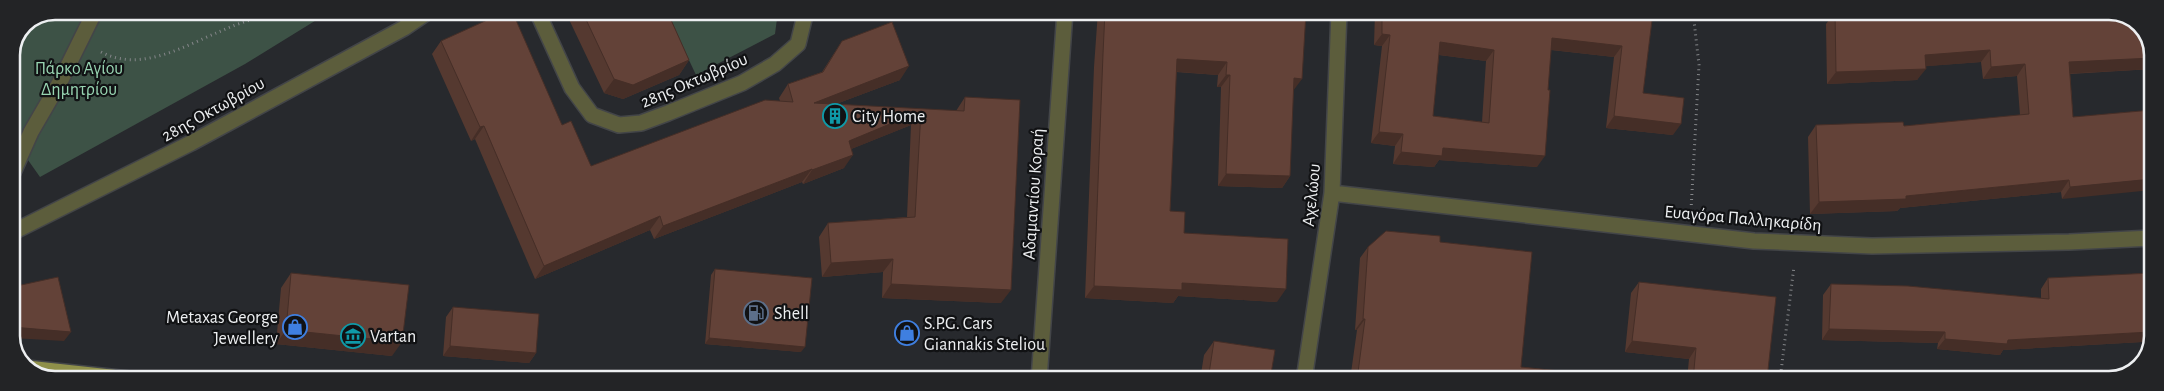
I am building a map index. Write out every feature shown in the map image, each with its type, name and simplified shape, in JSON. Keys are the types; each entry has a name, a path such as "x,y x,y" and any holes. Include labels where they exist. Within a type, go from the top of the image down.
{"street":[{"path":"20,157 31,132 82,42 91,20"},
{"name":"28ης Οκτωβρίου","path":"20,229 191,143 416,20"},
{"name":"28ης Οκτωβρίου","path":"541,20 572,88 592,115 619,125 641,123 668,113 742,82 776,64 798,44 804,20"},
{"name":"Αδαμαντίου Κοραή","path":"1040,371 1064,20"},
{"name":"Αχελώου","path":"1305,371 1332,193 1339,20"},
{"name":"Ευαγόρα Παλληκαρίδη","path":"1332,193 1754,241 1872,246 2069,242 2144,238"}],"path":[{"path":"82,42 108,56 123,60 152,58 182,49 248,20"},
{"path":"1689,233 1698,65 1694,20"},
{"path":"1781,371 1797,242"}],"green space":[{"name":"Πάρκο Αγίου Δημητρίου","path":"55,20 316,20 245,64 40,177 20,149 20,55 26,36 36,26"},
{"path":"670,20 777,20 775,34 696,75"}],"building":[{"path":"487,20 516,20 562,125 571,121 591,166 765,100 793,102 788,84 823,72 842,41 892,22 909,66 814,103 964,111 965,97 1020,100 1011,290 891,284 893,259 831,263 828,223 915,217 921,111 849,141 853,155 663,226 660,216 544,266 484,126 480,127 441,41"},
{"path":"586,20 671,20 689,60 633,85 614,79"},
{"path":"1105,20 1306,20 1302,79 1294,78 1290,176 1226,174 1230,75 1226,75 1227,62 1177,59 1170,211 1185,212 1184,233 1288,239 1286,289 1182,283 1182,290 1094,286"},
{"path":"1382,20 1652,20 1643,93 1684,98 1681,124 1614,116 1622,46 1552,38 1545,156 1443,148 1442,156 1401,152 1403,134 1379,132 1390,35 1382,34","holes":["1440,42 1494,50 1489,123 1433,116"]},
{"path":"1835,20 2118,21 2135,32 2141,42 2144,58 2069,62 2073,117 2144,111 2144,180 2070,187 2069,180 1906,196 1906,199 1819,202 1816,125 1903,122 1904,126 2029,114 2025,64 1991,67 1990,50 1925,55 1926,69 1836,72"},
{"path":"1386,231 1440,236 1440,242 1532,252 1521,367 1560,371 1358,371 1365,319 1363,319 1368,247"},
{"name":"Shell","path":"715,269 812,278 805,347 709,338"},
{"path":"291,273 409,285 402,342 286,330"},
{"path":"2144,273 2144,332 2008,340 2007,344 1945,339 1945,332 1829,329 1831,284 1908,286 2049,299 2048,278"},
{"path":"58,277 71,332 20,328 20,285"},
{"path":"1639,282 1776,297 1768,371 1694,371 1696,348 1632,341"},
{"path":"453,307 539,314 536,353 450,346"},
{"path":"1214,341 1275,350 1272,371 1209,371"}],"place":[{"name":"City Home","path":"835,116"},
{"name":"Shell","path":"756,313"},
{"name":"Metaxas George Jewellery","path":"295,327"},
{"name":"S.P.G. Cars Giannakis Steliou","path":"907,333"},
{"name":"Vartan","path":"353,336"}]}
